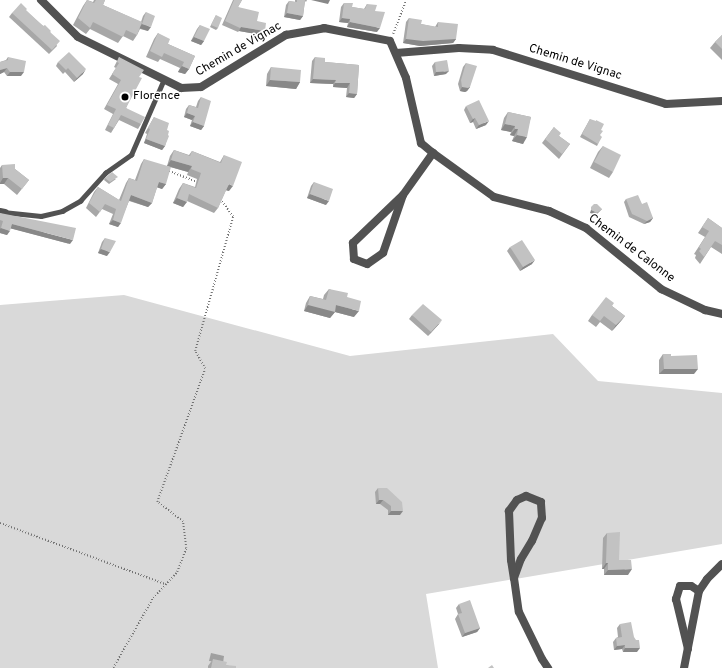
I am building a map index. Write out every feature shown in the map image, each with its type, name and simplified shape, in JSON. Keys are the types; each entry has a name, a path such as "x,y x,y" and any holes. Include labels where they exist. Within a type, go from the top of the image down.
{"street":[{"name":"Chemin de Vignac","path":"41,0 78,36 164,78 181,88 201,87 286,35 324,28 390,41"},
{"path":"390,41 396,53"},
{"name":"Chemin de Vignac","path":"396,53 459,48 493,50 666,104 722,101"},
{"name":"Chemin de Calonne","path":"396,53 406,78 421,143 433,153 494,197 549,211 586,228 662,289 705,310 722,314"},
{"path":"403,195 383,253 367,264 354,260 353,243 403,195 433,153"},
{"path":"514,578 521,558 532,541 542,518 541,502 526,496 517,500 509,511 514,578 519,612 548,668"},
{"path":"684,668 699,591 707,579 722,564"},
{"path":"688,649 676,599 680,586 691,586 699,591"}],"lane":[{"path":"2,212 41,216 62,211 80,201 105,173 132,155 164,78"}],"path":[{"path":"390,41 406,0"},
{"path":"166,169 200,183"},
{"path":"113,668 153,598 177,572 186,548 183,522 157,502 205,368 196,351 233,217 218,195"},
{"path":"0,523 166,584"}],"shaded area":[{"path":"124,295 350,356 553,334 598,381 722,393 722,544 426,594 438,668 0,668 0,305"},
{"path":"211,653 224,656 223,663 209,661"}],"building":[{"path":"87,0 94,3 96,0 105,0 103,5 142,22 137,35 126,30 123,37 93,22 90,28 78,18"},
{"path":"234,0 242,0 238,7 259,12 257,21 266,23 265,31 240,28 225,21"},
{"path":"297,0 305,0 303,16 287,13 289,1 297,2"},
{"path":"21,3 27,9 26,10 43,26 45,25 60,41 52,50 12,13"},
{"path":"344,3 353,3 352,7 365,9 367,4 377,5 375,11 385,12 380,28 350,22 350,19 342,18"},
{"path":"146,12 155,16 151,27 142,24"},
{"path":"216,15 222,18 218,28 211,25"},
{"path":"409,18 422,20 421,24 438,27 438,22 458,24 456,39 423,41 406,39"},
{"path":"200,25 210,29 204,41 194,37"},
{"path":"158,33 170,39 168,44 195,56 189,69 182,66 184,62 164,53 162,57 150,51"},
{"path":"722,35 722,49 715,42"},
{"path":"69,52 86,69 77,78 68,68 66,70 58,62"},
{"path":"8,57 26,61 24,72 10,72 7,68 0,70 0,62 8,60"},
{"path":"119,57 144,70 139,77 142,78 126,108 145,117 141,124 121,115 114,128 108,125 116,109 107,105 121,80 112,74 119,63 117,62"},
{"path":"315,57 325,58 325,62 359,65 357,94 349,93 350,83 335,83 336,80 313,79"},
{"path":"447,60 449,71 436,72 435,62"},
{"path":"466,63 477,66 470,87 468,88 462,87 461,80"},
{"path":"271,67 301,70 300,82 270,80"},
{"path":"201,97 211,101 204,126 193,122 195,116 187,113 189,105 198,108"},
{"path":"479,100 489,121 479,125 475,118 473,119 466,106"},
{"path":"508,112 531,117 527,137 517,135 518,129 515,129 515,126 505,124"},
{"path":"154,117 169,123 167,130 169,131 169,136 165,146 146,139 150,129 148,128"},
{"path":"590,119 604,124 601,130 603,131 600,135 602,137 598,144 582,134"},
{"path":"554,127 561,133 559,136 570,144 562,154 545,139"},
{"path":"603,146 621,155 613,172 594,162"},
{"path":"174,150 190,156 192,151 221,163 224,155 242,162 233,186 229,184 218,208 189,194 187,202 177,198 183,183 196,188 201,173 191,169 192,166 171,160"},
{"path":"144,159 171,167 166,184 159,182 152,203 131,195 121,223 113,220 116,209 105,204 100,212 89,203 98,187 121,201 129,178 137,181"},
{"path":"15,164 15,169 29,180 22,189 8,178 3,178 2,165"},
{"path":"112,172 118,177 110,182 105,178"},
{"path":"314,182 333,189 329,201 310,194"},
{"path":"638,195 642,204 647,202 653,218 647,221 632,214 626,199"},
{"path":"594,204 597,204 602,209 597,213 591,210 591,207"},
{"path":"0,213 76,228 73,240 12,224 10,231 1,228 3,221 0,220"},
{"path":"708,218 722,228 722,245 715,241 704,257 699,251 701,249 699,247 709,231 702,227"},
{"path":"105,238 116,241 110,252 101,249"},
{"path":"522,240 535,260 523,267 510,247"},
{"path":"329,289 348,293 347,297 361,301 359,311 336,305 335,312 308,305 310,296 326,300"},
{"path":"606,297 614,303 612,306 625,316 616,325 604,316 600,321 592,315"},
{"path":"423,304 442,320 431,332 412,315"},
{"path":"663,354 671,354 671,356 697,355 698,369 664,369"},
{"path":"378,488 387,488 402,502 403,511 391,511 391,506 383,500 379,500"},
{"path":"620,532 619,560 631,560 632,569 608,570 608,563 606,563 607,533"},
{"path":"470,600 480,628 465,633 458,614 462,613 459,604"},
{"path":"631,622 634,637 636,640 639,640 640,648 625,648 625,645 617,646 616,638 622,637 620,624"},
{"path":"213,659 227,662 226,665 236,666 236,668 211,668"}],"place":[{"name":"Florence","path":"125,97"}]}
